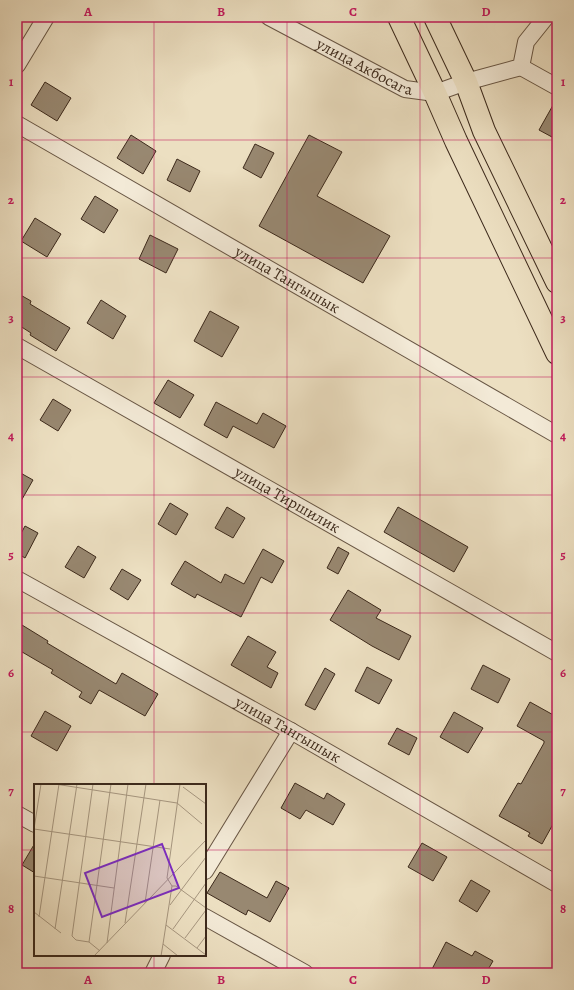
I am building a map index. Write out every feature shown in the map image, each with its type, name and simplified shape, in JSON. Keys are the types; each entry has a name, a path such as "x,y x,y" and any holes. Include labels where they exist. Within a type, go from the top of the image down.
{"highway":[{"path":"399,17 557,353"},
{"path":"435,17 466,82 484,132 557,282"}],"street":[{"path":"17,65 46,17"},
{"name":"улица Акбосага","path":"269,17 405,89 435,93 466,82 521,67"},
{"path":"546,17 526,42 521,67 557,87"},
{"name":"улица Тангышык","path":"17,124 557,435"},
{"name":"улица Тиршилик","path":"17,346 557,653"},
{"name":"улица Тангышык","path":"17,579 291,730 557,884"},
{"path":"206,869 291,730"},
{"path":"17,814 34,823"},
{"path":"206,918 304,973"},
{"path":"154,973 162,956"}],"building":[{"path":"45,82 71,98 57,121 31,105"},
{"path":"557,98 557,127 552,137 539,130"},
{"path":"131,135 156,151 143,174 117,158"},
{"path":"309,135 342,152 317,196 390,236 363,283 259,226"},
{"path":"255,144 274,153 261,178 243,168"},
{"path":"177,159 200,171 190,192 167,180"},
{"path":"95,196 118,210 104,233 81,219"},
{"path":"35,218 61,234 47,257 21,241"},
{"path":"150,235 178,249 166,273 139,259"},
{"path":"17,293 31,301 30,304 70,328 56,351 30,335 31,333 17,324"},
{"path":"101,300 126,316 113,339 87,323"},
{"path":"210,311 239,327 222,357 194,341"},
{"path":"168,380 194,395 180,418 154,403"},
{"path":"53,399 71,410 58,431 40,420"},
{"path":"216,402 257,424 263,413 286,426 274,448 233,426 227,438 204,425"},
{"path":"17,471 33,480 17,508"},
{"path":"170,503 188,514 176,535 158,524"},
{"path":"227,507 245,518 233,538 215,528"},
{"path":"398,507 468,547 454,572 384,532"},
{"path":"25,526 38,533 25,558 17,553 17,541"},
{"path":"78,546 96,557 84,578 65,567"},
{"path":"338,547 349,553 338,574 327,568"},
{"path":"263,549 284,561 272,583 261,577 241,617 197,594 195,598 171,584 185,561 221,583 225,574 244,584"},
{"path":"122,569 141,580 128,600 110,589"},
{"path":"348,590 381,610 376,618 411,636 399,660 372,646 330,620"},
{"path":"22,625 48,641 47,643 116,684 122,673 158,694 145,716 99,690 91,704 79,697 82,692 51,673 53,670 17,649 17,635"},
{"path":"248,636 276,652 267,667 278,673 271,688 231,665"},
{"path":"483,665 510,679 498,703 471,689"},
{"path":"367,667 392,680 379,704 355,691"},
{"path":"325,668 335,674 315,710 305,705"},
{"path":"530,702 557,717 557,817 542,844 528,836 530,833 499,816 518,783 521,784 544,743 544,741 517,726"},
{"path":"45,711 71,726 57,751 31,736"},
{"path":"454,712 483,728 468,753 440,737"},
{"path":"397,728 417,738 409,755 388,744"},
{"path":"295,783 324,799 327,793 345,804 333,825 306,810 300,819 281,808"},
{"path":"422,843 447,857 433,881 408,867"},
{"path":"34,845 34,872 22,865"},
{"path":"220,872 267,898 276,881 289,888 270,922 248,910 246,915 207,893"},
{"path":"471,880 490,891 477,912 459,901"},
{"path":"446,942 472,956 475,951 493,961 486,973 430,973"}]}
